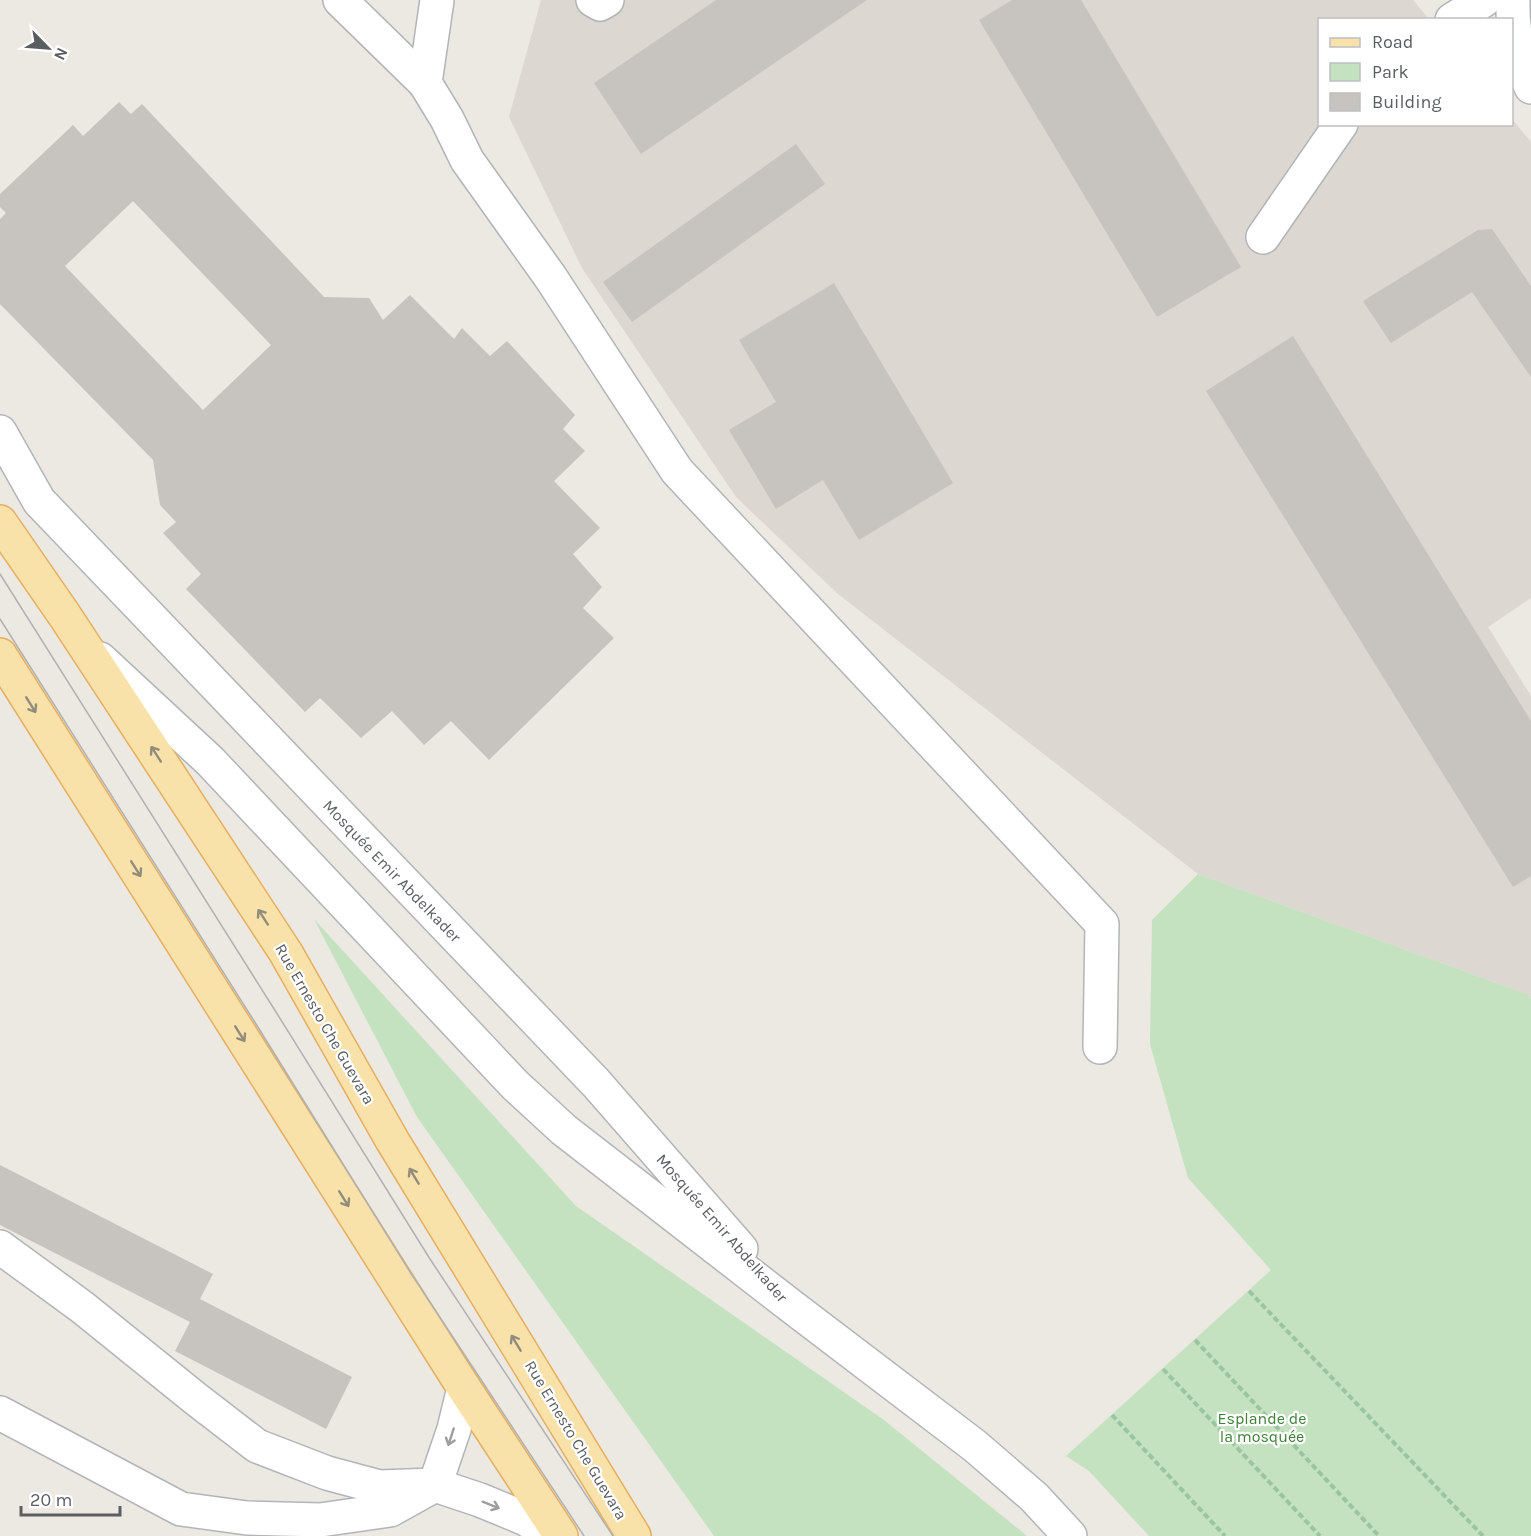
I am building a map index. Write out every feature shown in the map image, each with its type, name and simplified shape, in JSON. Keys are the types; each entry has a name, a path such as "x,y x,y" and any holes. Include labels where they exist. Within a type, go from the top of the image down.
{"main road":[{"name":"Rue Ernesto Che Guevara","path":"0,522 286,953 392,1140 634,1536"},
{"path":"1,659 464,1388 561,1536"}],"street":[{"path":"340,0 425,83 447,119 467,160 551,278 677,471 1102,924 1100,1047"},
{"path":"425,83 437,0"},
{"path":"593,0 600,3 607,0"},
{"path":"1455,18 1484,0"},
{"path":"1513,0 1514,25 1523,68 1531,87"},
{"path":"1263,237 1340,126"},
{"name":"Mosquée Emir Abdelkader","path":"0,432 39,501 596,1083 791,1306"},
{"path":"81,641 210,761 515,1085 564,1130 975,1446 1034,1497 1070,1536"},
{"path":"0,1247 82,1307 257,1446 327,1473 379,1487 435,1485 526,1519 551,1536"},
{"path":"0,1413 181,1509 248,1518 320,1520 390,1510 435,1485 454,1429 464,1388"}],"path":[{"path":"1248,1290 1483,1536"},
{"path":"1195,1340 1379,1536"},
{"path":"1163,1369 1320,1536"},
{"path":"1112,1415 1225,1536"}],"shaded area":[{"path":"541,0 1413,0 1428,18 1318,18 1318,126 1513,126 1513,120 1531,142 1531,598 1488,627 1531,696 1531,999 1527,994 1198,874 838,594 736,497 582,268 509,117"}],"green space":[{"name":"Esplande de la mosquée","path":"1198,874 1527,994 1531,999 1531,1536 1149,1536 1089,1471 1066,1456 1271,1270 1188,1178 1150,1044 1152,920"},
{"path":"314,919 576,1206 884,1420 1027,1536 714,1536 417,1117"}],"building":[{"path":"716,0 867,0 641,154 594,83"},
{"path":"1012,0 1081,0 1241,267 1157,317 979,20"},
{"path":"119,102 131,114 142,104 324,297 369,298 383,320 410,295 454,339 462,328 490,356 507,341 575,415 563,429 585,451 554,481 600,528 573,554 602,587 583,608 614,638 489,760 451,721 424,745 392,711 361,738 320,698 305,712 186,589 201,574 163,533 176,522 160,505 153,460 0,304 0,219 6,213 0,207 0,194 73,125 83,136","holes":["133,201 271,345 203,410 65,266"]},
{"path":"796,144 825,184 632,322 603,282"},
{"path":"1492,229 1531,286 1531,377 1472,292 1391,343 1363,301 1478,230"},
{"path":"834,283 953,483 859,540 823,480 776,509 729,430 776,402 739,340"},
{"path":"1293,336 1531,721 1531,876 1513,887 1206,391"},
{"path":"0,1165 213,1274 200,1299 352,1377 326,1429 175,1351 190,1322 0,1225"}],"tram line":[{"path":"0,574 430,1259 613,1536"},
{"path":"0,619 410,1272 584,1536"}]}
